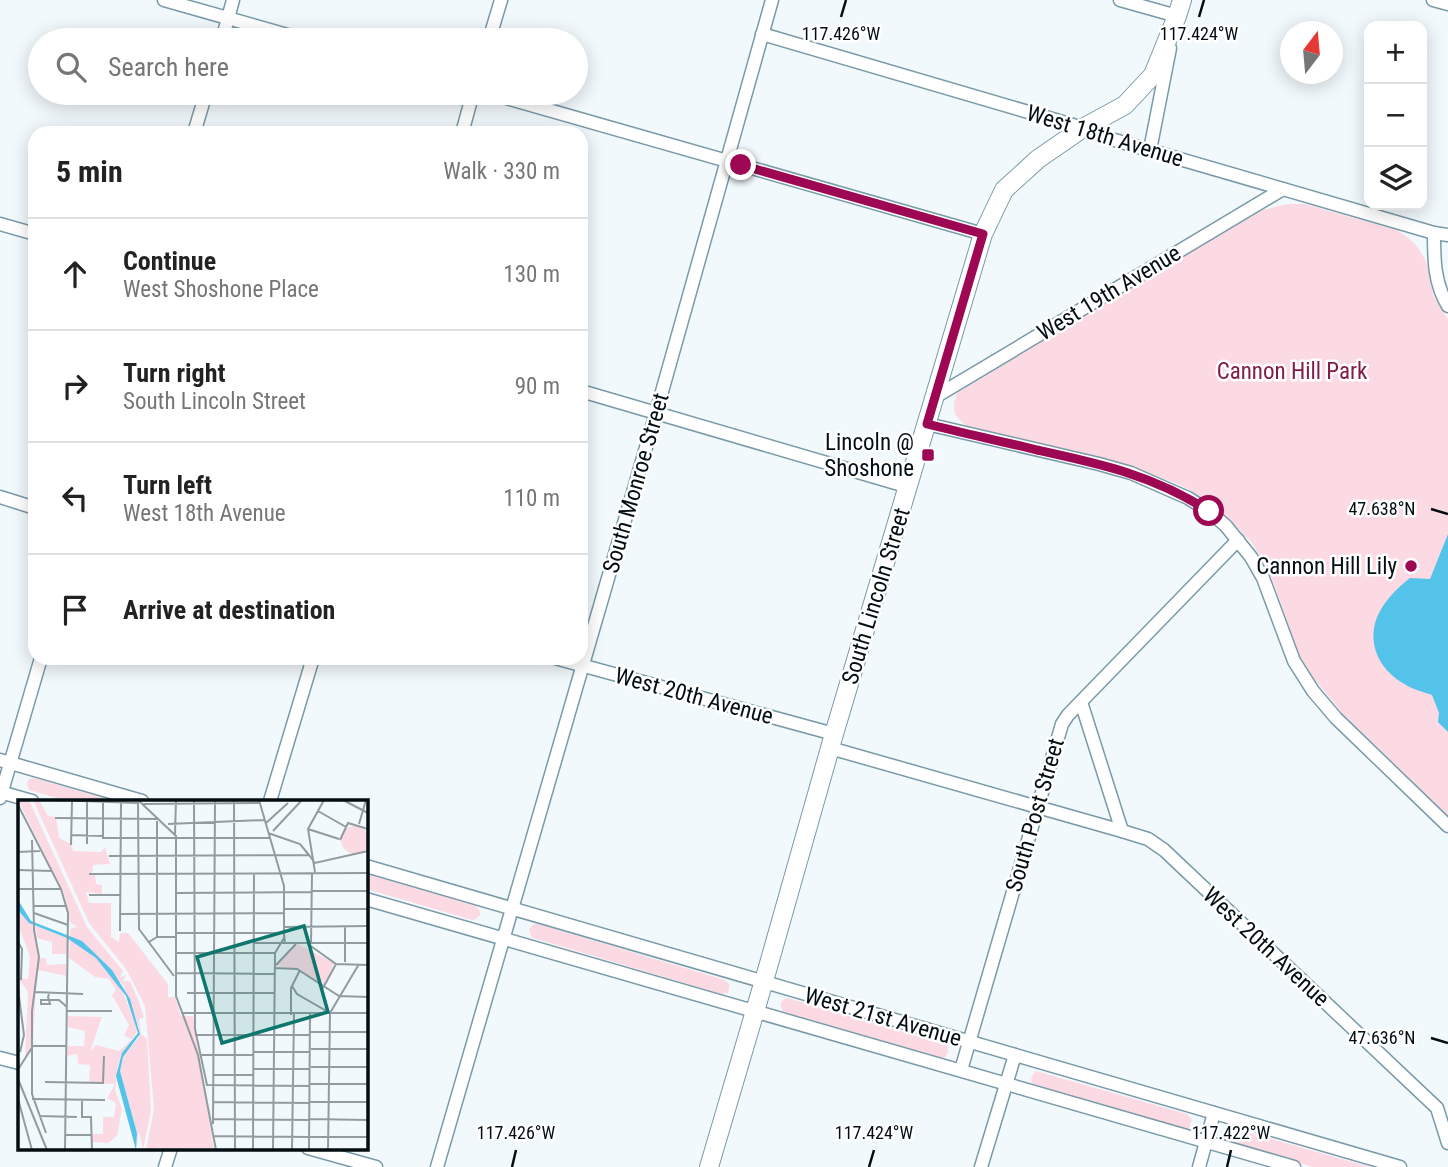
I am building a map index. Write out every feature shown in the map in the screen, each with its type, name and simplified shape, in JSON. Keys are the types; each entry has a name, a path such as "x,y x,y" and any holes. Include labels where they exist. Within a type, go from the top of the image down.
{"street":[{"path":"164,0 263,28"},
{"path":"225,28 233,0"},
{"path":"493,28 501,0"},
{"name":"South Monroe Street","path":"588,645 772,0"},
{"path":"1120,0 1179,8 1150,150"},
{"path":"1433,0 1448,4"},
{"name":"South Lincoln Street","path":"709,1167 983,234 1004,190 1038,159 1083,128 1125,105 1153,75 1179,8"},
{"name":"West 18th Avenue","path":"762,34 1083,128 1111,139 1448,235"},
{"path":"196,126 202,105"},
{"path":"464,126 470,105"},
{"path":"531,105 983,234"},
{"name":"West 19th Avenue","path":"935,397 1283,189"},
{"path":"0,224 28,232"},
{"path":"1434,233 1434,265 1438,284 1448,306"},
{"path":"588,393 909,487"},
{"path":"927,424 1131,473 1188,498 1209,511 1226,526 1251,557 1263,578 1294,661 1313,691 1336,718 1448,826"},
{"path":"0,497 28,506"},
{"name":"South Post Street","path":"961,1070 1062,723 1238,540"},
{"path":"28,800 1,794 5,762 39,665"},
{"path":"270,800 311,665"},
{"name":"West 20th Avenue","path":"579,665 1148,839 1164,850 1437,1108 1448,1143"},
{"name":"South Monroe Street","path":"438,1167 582,666"},
{"path":"1081,702 1122,831"},
{"path":"5,762 138,800"},
{"name":"West 21st Avenue","path":"368,867 1400,1167"},
{"name":"West 21st Avenue","path":"368,900 1294,1167"},
{"path":"981,1167 1015,1055"},
{"path":"0,1058 18,1063"},
{"path":"1199,1167 1214,1113"},
{"path":"165,1167 170,1150"},
{"path":"315,1150 376,1167"}],"green space":[{"name":"Cannon Hill Park","path":"1287,204 1305,204 1396,230 1407,237 1423,256 1433,294 1448,319 1448,816 1343,714 1310,674 1300,657 1270,573 1252,543 1222,512 1182,486 1133,467 972,430 958,419 954,411 957,393 1184,255 1263,210"},
{"path":"29,779 111,800 64,800 29,790"},
{"path":"368,875 476,906 480,915 472,920 368,890"},
{"path":"534,924 725,980 730,985 728,993 721,994 533,938 529,929"},
{"path":"788,998 944,1044 948,1053 941,1058 784,1012 781,1004"},
{"path":"1036,1071 1187,1114 1192,1120 1186,1130 1035,1086 1031,1078"},
{"path":"1240,1130 1370,1167 1313,1167 1236,1145 1234,1137"}],"water":[{"path":"1448,534 1448,732 1438,722 1439,713 1432,695 1409,687 1380,661 1374,629 1383,606 1396,590 1410,578 1430,579"}],"place":[{"name":"Lincoln @ Shoshone","path":"928,455"},
{"name":"Cannon Hill Lily","path":"1411,566"}],"route":[{"path":"741,165 983,234 927,424 1131,473 1188,498 1209,511"}]}
